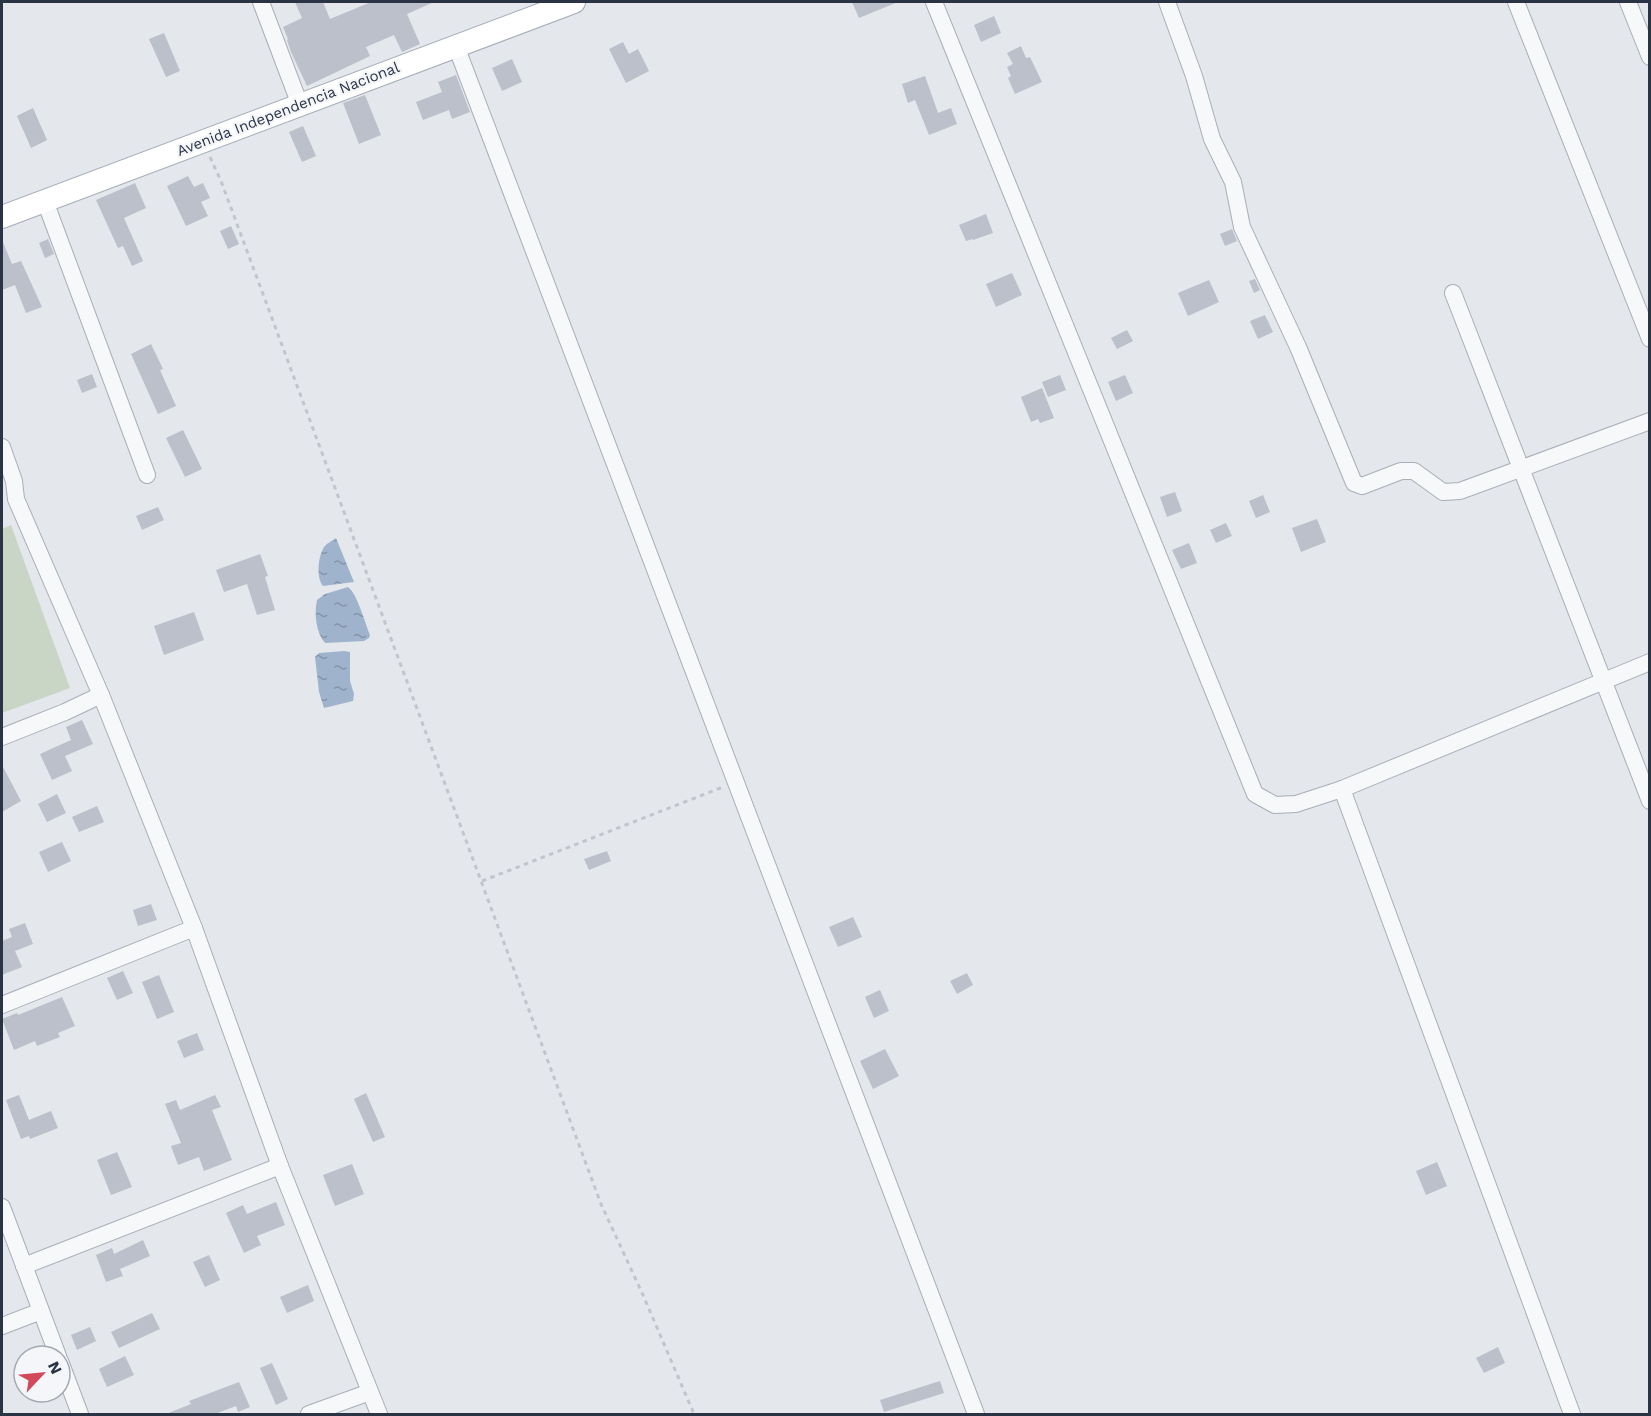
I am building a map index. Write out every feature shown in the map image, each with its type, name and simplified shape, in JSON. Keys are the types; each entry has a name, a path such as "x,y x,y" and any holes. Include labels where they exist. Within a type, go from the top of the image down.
{"main road":[{"name":"Avenida Independencia Nacional","path":"2,217 574,2"}],"street":[{"path":"261,2 300,105"},
{"path":"934,2 1256,794 1275,805 1296,804 1342,789 1650,662"},
{"path":"1167,2 1194,76 1212,139 1233,182 1242,227 1298,346 1354,483 1362,486 1401,471 1414,471 1443,492 1460,491 1650,421"},
{"path":"1516,2 1650,339"},
{"path":"1628,2 1650,57"},
{"path":"456,46 976,1414"},
{"path":"45,201 147,475"},
{"path":"1453,293 1650,801"},
{"path":"2,447 6,471 14,481 16,499 101,695 194,928 280,1166 379,1414"},
{"path":"2,737 101,695"},
{"path":"1342,789 1572,1414"},
{"path":"2,1005 194,928"},
{"path":"24,1266 280,1166"},
{"path":"2,1207 53,1344"},
{"path":"2,1326 41,1311"},
{"path":"309,1414 370,1392"},
{"path":"72,1393 80,1414"}],"path":[{"path":"202,142 225,192 601,1204 694,1414"},
{"path":"482,881 736,782"}],"green space":[{"path":"11,525 70,688 2,713 2,529"}],"water":[{"path":"336,538 354,582 323,586 319,572 320,556 325,546"},
{"path":"348,587 358,602 370,635 369,638 364,641 325,643 316,623 317,600 325,594"},
{"path":"350,652 353,701 324,708 319,692 315,657 319,653"}],"building":[{"path":"295,2 323,2 330,19 371,2 434,2 407,14 420,44 402,52 394,35 366,47 370,56 307,86 291,52 283,27 302,18"},
{"path":"852,2 898,2 859,18"},
{"path":"994,16 1001,33 981,42 974,25"},
{"path":"164,33 180,71 166,77 149,39"},
{"path":"623,42 629,54 638,49 649,71 626,83 609,49"},
{"path":"1021,46 1026,58 1030,57 1042,82 1015,94 1008,78 1011,76 1007,67 1013,64 1007,53"},
{"path":"512,59 522,82 502,91 492,68"},
{"path":"456,75 470,112 452,119 449,110 423,120 416,102 442,92 438,82"},
{"path":"925,76 938,113 951,108 957,124 929,135 915,100 908,103 902,84"},
{"path":"365,95 381,135 359,144 343,103"},
{"path":"33,108 47,140 31,148 17,116"},
{"path":"303,126 316,156 302,162 289,132"},
{"path":"188,176 194,187 203,183 210,198 201,202 208,216 186,226 167,186"},
{"path":"135,183 146,208 124,218 143,261 132,266 123,246 118,248 96,200"},
{"path":"986,214 993,233 966,241 959,225"},
{"path":"231,226 239,244 228,249 220,231"},
{"path":"1232,229 1237,241 1225,246 1220,234"},
{"path":"48,239 54,254 45,258 39,243"},
{"path":"2,240 12,264 21,261 42,307 26,313 15,285 2,290"},
{"path":"1012,273 1022,295 996,307 986,284"},
{"path":"1255,279 1260,290 1254,293 1249,281"},
{"path":"1209,280 1219,302 1188,316 1178,293"},
{"path":"1265,315 1273,332 1258,339 1250,321"},
{"path":"1127,330 1133,341 1117,349 1111,338"},
{"path":"151,344 176,406 158,414 131,354"},
{"path":"92,374 97,387 82,393 77,380"},
{"path":"1060,375 1066,390 1048,397 1042,382"},
{"path":"1125,375 1133,393 1116,401 1108,382"},
{"path":"1042,388 1054,418 1040,423 1038,419 1031,422 1021,397"},
{"path":"183,430 202,469 185,477 166,438"},
{"path":"1175,492 1182,511 1167,517 1160,497"},
{"path":"1263,495 1270,512 1256,518 1249,501"},
{"path":"158,507 164,520 142,530 136,516"},
{"path":"1317,519 1326,542 1301,552 1292,528"},
{"path":"1226,523 1232,536 1216,543 1210,530"},
{"path":"1189,543 1197,563 1181,569 1172,550"},
{"path":"260,554 268,576 265,577 275,610 257,615 247,584 224,592 216,570"},
{"path":"194,612 204,640 164,655 154,626"},
{"path":"82,720 93,744 65,756 72,771 52,780 40,754 71,740 66,727"},
{"path":"2,765 21,801 2,812"},
{"path":"57,794 66,813 47,822 38,804"},
{"path":"97,806 104,822 79,832 72,817"},
{"path":"62,842 71,861 48,872 39,852"},
{"path":"607,851 611,861 589,870 584,859"},
{"path":"151,904 157,920 138,926 133,910"},
{"path":"853,917 862,937 838,947 829,927"},
{"path":"25,923 33,944 15,951 22,967 2,975 2,941 12,937 9,929"},
{"path":"123,971 133,993 117,1000 107,978"},
{"path":"967,973 973,985 957,994 950,981"},
{"path":"159,975 174,1012 157,1019 142,982"},
{"path":"880,990 889,1011 874,1018 865,997"},
{"path":"62,997 75,1026 58,1033 60,1037 37,1046 35,1041 14,1050 2,1019"},
{"path":"197,1033 204,1050 184,1058 177,1041"},
{"path":"885,1049 899,1076 873,1089 860,1061"},
{"path":"366,1093 385,1137 373,1142 354,1099"},
{"path":"19,1095 29,1120 51,1111 58,1128 30,1139 29,1136 21,1139 6,1100"},
{"path":"215,1095 221,1107 212,1110 232,1160 204,1171 199,1157 178,1165 171,1146 181,1143 165,1104 176,1100 180,1110"},
{"path":"117,1152 132,1187 111,1195 97,1160"},
{"path":"1437,1162 1447,1186 1426,1195 1416,1171"},
{"path":"352,1164 364,1194 335,1206 323,1175"},
{"path":"276,1202 285,1225 257,1236 261,1245 244,1253 226,1213 243,1205 247,1214"},
{"path":"143,1240 150,1256 120,1269 123,1276 106,1282 96,1255 112,1248 114,1254"},
{"path":"209,1255 220,1280 205,1287 193,1262"},
{"path":"308,1285 314,1301 287,1313 280,1297"},
{"path":"152,1313 160,1329 119,1348 111,1332"},
{"path":"90,1327 96,1341 77,1350 71,1335"},
{"path":"1498,1347 1505,1363 1484,1373 1476,1358"},
{"path":"125,1356 134,1375 107,1387 99,1369"},
{"path":"272,1363 288,1399 276,1405 260,1368"},
{"path":"940,1381 944,1393 884,1412 880,1400"},
{"path":"239,1382 250,1407 238,1412 236,1406 215,1414 166,1414 191,1404 189,1401"}]}
